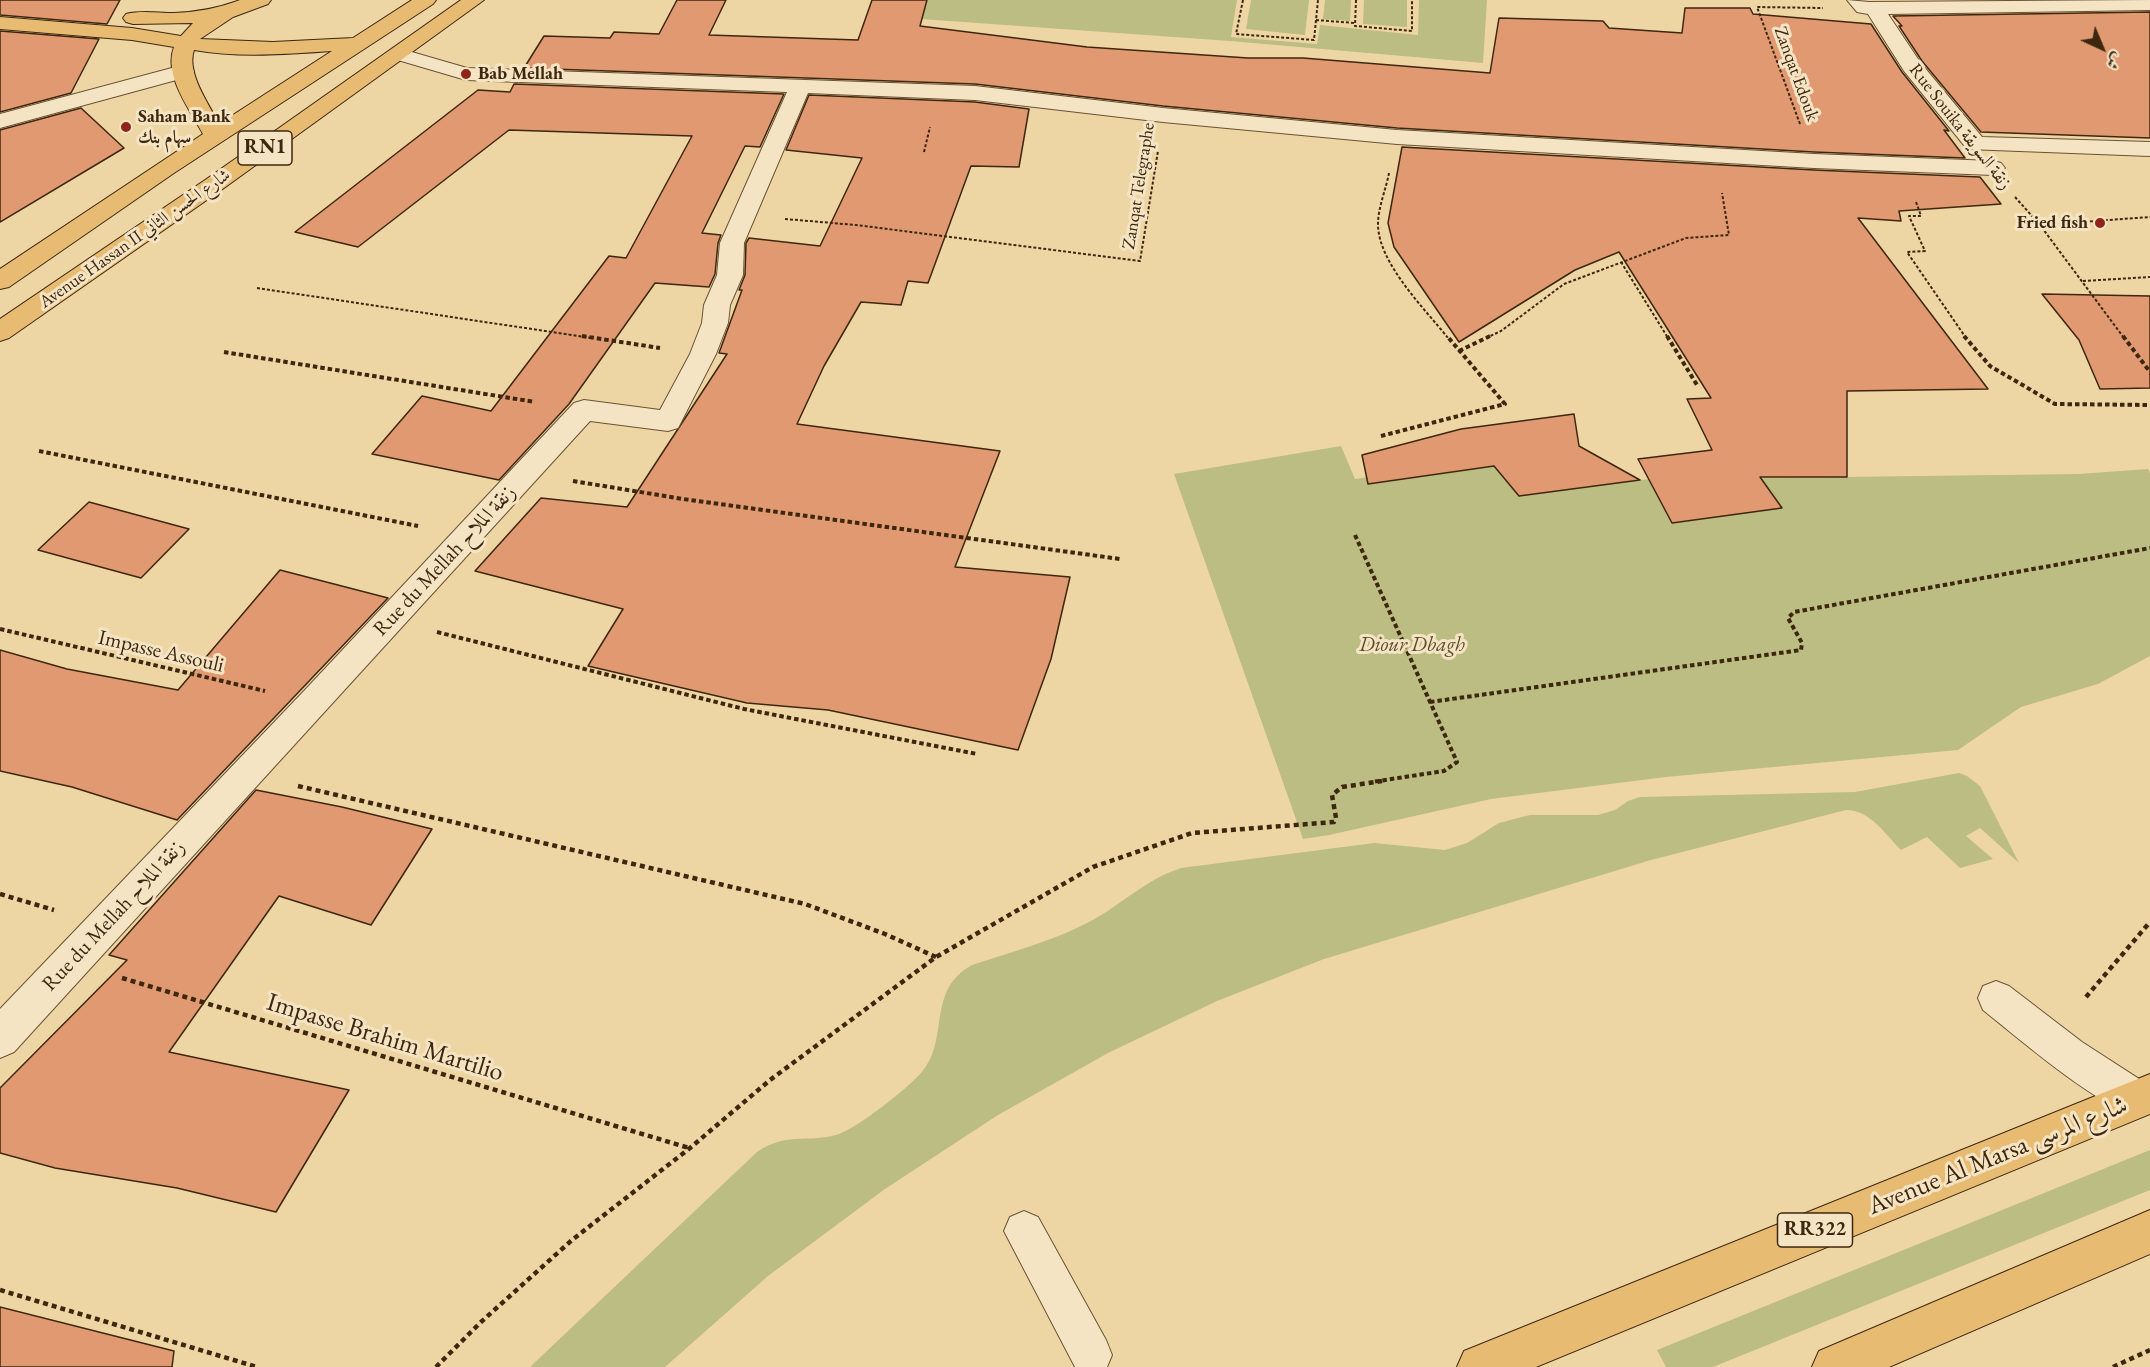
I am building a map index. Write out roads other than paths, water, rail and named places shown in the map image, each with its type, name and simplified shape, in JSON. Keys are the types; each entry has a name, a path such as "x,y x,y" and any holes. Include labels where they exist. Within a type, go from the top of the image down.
{"main road":[{"path":"215,136 183,71 180,58 186,44 201,28 223,14 261,0"},
{"name":"Avenue Hassan II شارع الحسن الثاني","path":"0,281 215,136 426,0"},
{"path":"0,23 132,34 186,44 242,49 359,44 381,40 401,32 449,0"},
{"name":"Avenue Hassan II شارع الحسن الثاني","path":"0,332 474,0"},
{"path":"0,6 152,19 223,14"},
{"name":"Avenue Al Marsa شارع المرسى","path":"1480,1367 2144,1097"},
{"path":"1835,1367 2150,1232"}],"street":[{"path":"1865,6 2150,4"},
{"name":"Rue Souika زنقة السويقة","path":"1865,6 1975,144 2150,149"},
{"path":"398,54 466,74 975,93 1163,115 1397,137 1814,161 1993,168"},
{"path":"0,121 183,71"},
{"name":"Rue du Mellah زنقة الملاح","path":"0,1038 528,473 584,410 668,421 703,354 715,323 717,305 730,275 732,243 742,215 800,87"}],"lane":[{"path":"1996,998 2069,1055 2144,1097"},
{"path":"1024,1231 1091,1355"}],"place":[{"name":"Bab Mellah","path":"466,74"},
{"name":"Saham Bank سهام بنك","path":"126,127"},
{"name":"Fried fish","path":"2100,223"}],"park label":[{"name":"Diour Dbagh","path":"1412,645"}]}
